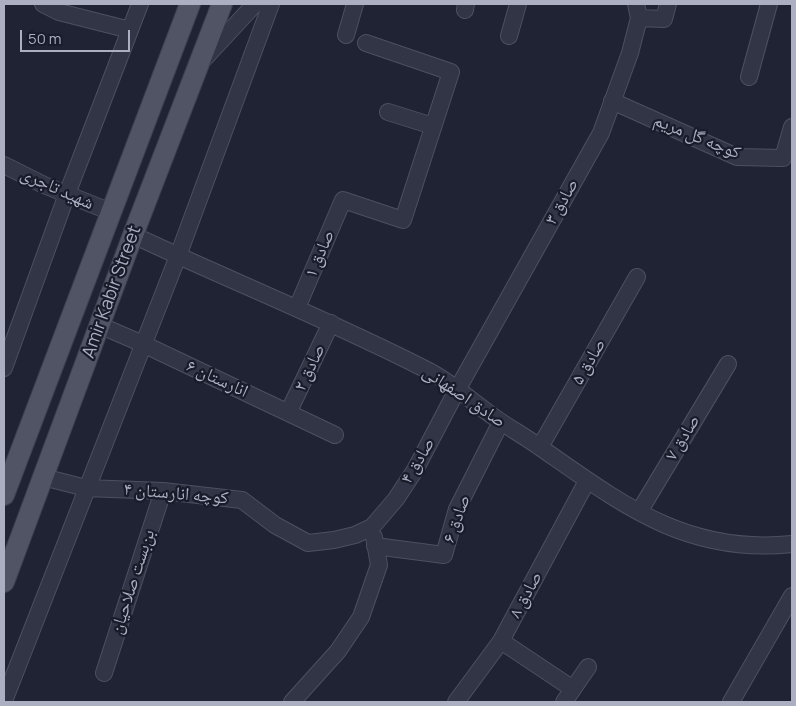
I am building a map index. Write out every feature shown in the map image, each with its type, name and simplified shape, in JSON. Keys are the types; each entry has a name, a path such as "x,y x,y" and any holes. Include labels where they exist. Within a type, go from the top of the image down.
{"main road":[{"name":"Amir Kabir Street","path":"5,487 190,4"},
{"name":"Amir Kabir Street","path":"4,582 99,325 222,4"}],"street":[{"path":"43,4 59,12 130,30"},
{"path":"4,368 67,194 140,4"},
{"path":"198,65 255,4"},
{"path":"4,701 178,256 271,4"},
{"path":"346,35 355,4"},
{"path":"509,36 518,4"},
{"path":"637,11 664,19 668,4"},
{"path":"749,77 769,4"},
{"name":"صادق ۳","path":"457,390 601,133 630,53 637,11"},
{"path":"366,43 451,72 434,126 388,112"},
{"name":"کوچه گل مریم","path":"612,101 737,157 783,158 792,127"},
{"name":"صادق ۱","path":"296,308 343,200 403,220 434,126"},
{"name":"شهید تاجری","path":"4,160 44,185 111,212"},
{"name":"صادق اصفهانی","path":"133,235 331,323 431,372 501,422 540,447 587,482 639,512 684,533 720,542 761,547 792,544"},
{"name":"صادق ۵","path":"540,447 637,277"},
{"name":"صادق ۲","path":"288,413 331,323"},
{"name":"انارستان ۶","path":"99,325 335,435"},
{"name":"صادق ۷","path":"639,512 728,364"},
{"name":"صادق ۴","path":"372,527 396,499 415,470 457,390"},
{"name":"صادق ۶","path":"376,546 444,555 457,509 501,422"},
{"name":"کوچه انارستان ۴","path":"43,477 86,488 163,490 242,500 275,525 308,542 334,540 355,535 372,527"},
{"name":"صادق ۸","path":"456,702 501,641 587,482"},
{"name":"بن‌بست صلاحیان","path":"104,673 163,490"},
{"path":"292,702 338,652 361,617 379,565 372,527"},
{"path":"731,702 792,596"},
{"path":"501,641 569,696 588,667"}]}
